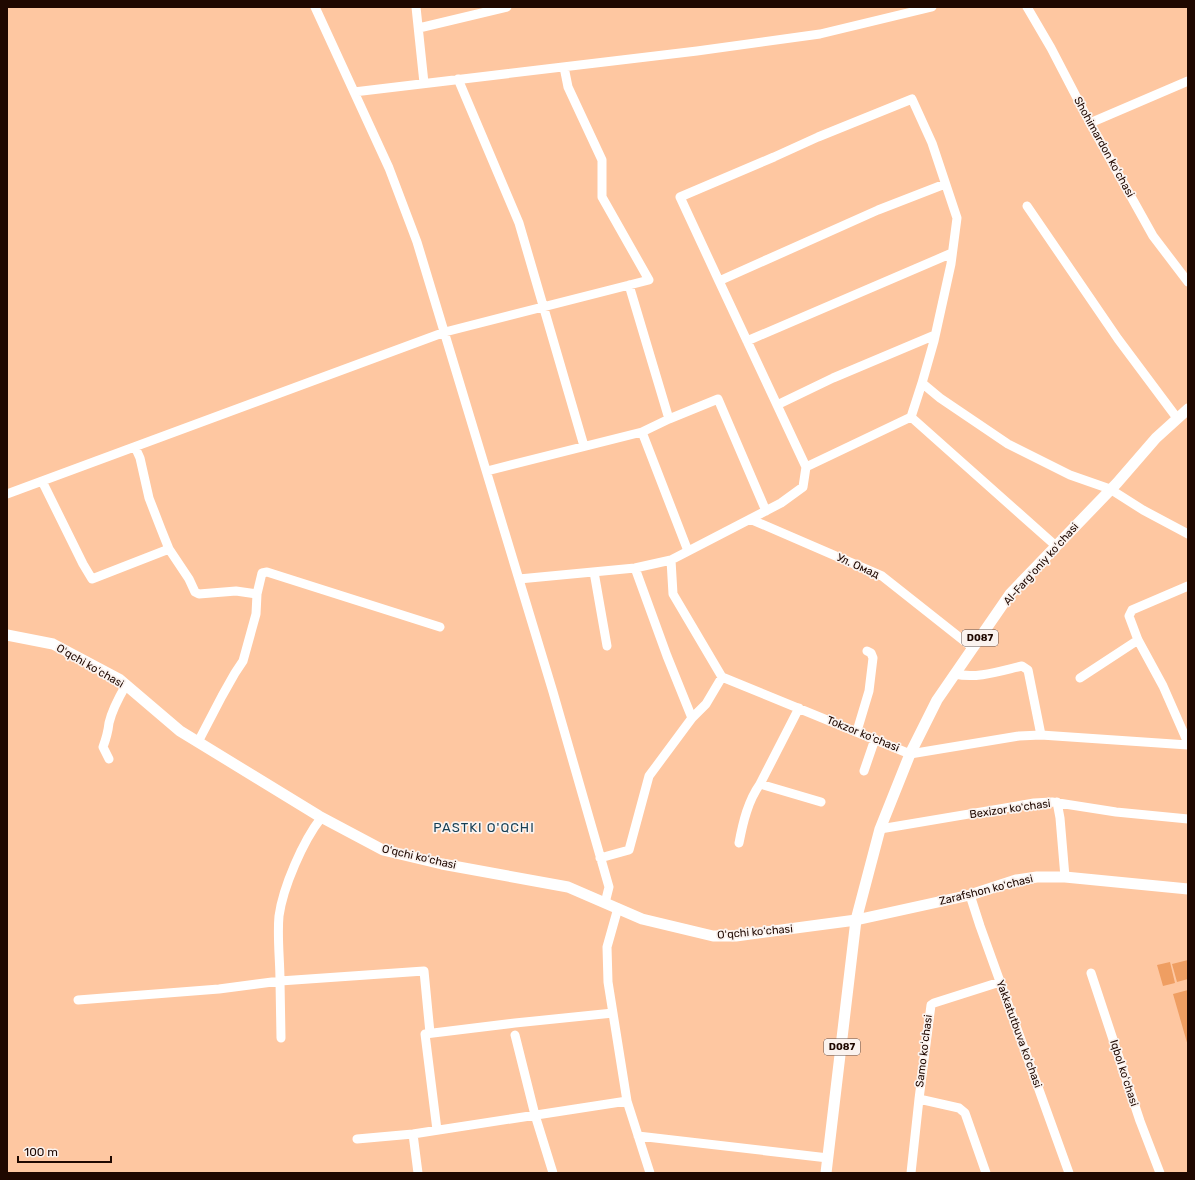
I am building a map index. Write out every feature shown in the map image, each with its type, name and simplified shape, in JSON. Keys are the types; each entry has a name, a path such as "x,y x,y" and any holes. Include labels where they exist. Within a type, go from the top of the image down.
{"main road":[{"name":"Al-Fargʻoniy koʻchasi","path":"856,920 880,829 910,754 937,700 1010,594 1110,489 1156,438 1188,409"},
{"name":"Oʻqchi koʻchasi","path":"7,635 53,644 118,679 180,731 321,818 383,850 442,864 568,887 642,919 713,936 736,936 856,920"},
{"name":"Zarafshon koʻchasi","path":"856,920 970,895 1016,880 1037,877 1065,877 1188,889"},
{"name":"D087","path":"826,1173 856,920"}],"street":[{"path":"315,7 395,182 417,242 519,579 609,887 605,903"},
{"path":"416,7 424,83"},
{"path":"419,28 507,7"},
{"path":"354,92 697,51 820,34 932,7"},
{"name":"Shohimardon koʻchasi","path":"1027,7 1051,48 1090,123 1153,236 1188,282"},
{"path":"8,491 42,481 445,332 648,280 602,197 602,160 568,87 564,67"},
{"path":"458,79 519,223 584,446"},
{"path":"1090,123 1188,81"},
{"path":"519,579 635,568 671,560 781,503 803,487 806,467 680,197 818,137 912,99 932,143 957,218 952,253 935,335 922,383 911,417 806,467"},
{"path":"719,281 878,210 945,184"},
{"path":"1027,206 1114,332 1177,418"},
{"path":"747,341 952,253"},
{"path":"629,285 670,419"},
{"path":"777,405 833,378 935,335"},
{"path":"922,383 940,398 1008,444 1070,475 1110,489 1143,510 1188,534"},
{"path":"486,471 642,432 718,399 766,511"},
{"path":"911,417 1056,546"},
{"path":"642,432 688,551"},
{"path":"135,447 140,458 149,498 169,549 189,579 195,592 199,594 236,591 257,594"},
{"path":"42,481 92,579 169,549"},
{"name":"Ул. Омад","path":"750,519 882,576 973,648"},
{"path":"600,858 629,850 650,776 692,718 706,704 722,677 672,594 671,560"},
{"path":"635,568 667,656 692,718"},
{"path":"198,742 222,696 243,661 256,614 257,594 262,573 267,572 440,627"},
{"path":"594,572 607,646"},
{"path":"1188,586 1132,610 1129,616 1138,640 1163,686 1188,744"},
{"path":"1080,678 1138,640"},
{"path":"857,731 869,691 873,658 872,653 867,651"},
{"path":"955,674 978,676 1022,666 1026,668 1028,670 1041,735"},
{"name":"Tokzor koʻchasi","path":"722,677 910,754 1019,736 1041,735 1188,744"},
{"path":"109,759 103,747 108,736 114,709 126,686"},
{"path":"739,843 744,818 756,790 799,708"},
{"path":"864,771 875,739"},
{"path":"760,784 821,802"},
{"name":"Bexizor koʻchasi","path":"880,829 1034,803 1052,802 1116,812 1188,819"},
{"path":"1057,802 1060,818 1065,877"},
{"path":"281,1038 279,916 284,897 300,854 314,826 321,818"},
{"name":"Yakkatutbuva koʻchasi","path":"970,895 1069,1173"},
{"path":"618,908 607,947 608,982 626,1101 650,1173"},
{"path":"78,1000 219,989 280,981 424,971 430,1033"},
{"name":"Iqbol koʻchasi","path":"1091,973 1140,1121 1160,1173"},
{"name":"Samo koʻchasi","path":"912,1173 919,1099 931,1005 1000,982"},
{"path":"437,1130 425,1034 613,1013"},
{"path":"515,1035 534,1115 553,1173"},
{"name":"Samo koʻchasi","path":"919,1099 962,1110 986,1173"},
{"path":"357,1139 413,1134 626,1101"},
{"path":"413,1134 418,1173"},
{"path":"638,1136 828,1158"}],"shaded area":[{"path":"1188,960 1188,979 1177,982 1172,964"},
{"path":"1170,962 1175,983 1163,986 1157,965"},
{"path":"1188,990 1188,1046 1173,994"}],"district":[{"name":"PASTKI O'QCHI","path":"484,827"}]}
